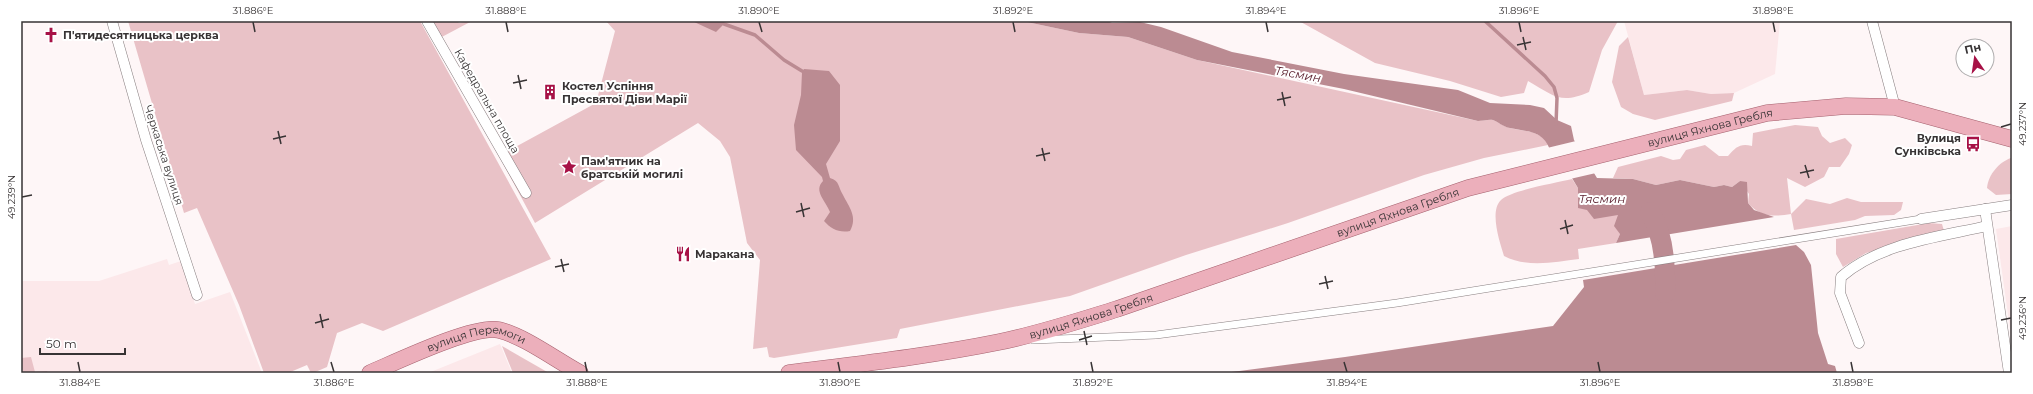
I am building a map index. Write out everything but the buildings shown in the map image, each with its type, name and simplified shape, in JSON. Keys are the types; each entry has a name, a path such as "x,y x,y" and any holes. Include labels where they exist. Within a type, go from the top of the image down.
{"main road":[{"name":"вулиця Яхнова Гребля","path":"789,373 1000,342 1058,328 1427,202 1505,178 1767,113 1846,106 1895,107 2012,138"},
{"name":"вулиця Перемоги","path":"370,373 464,335 480,330 492,329 515,336 580,373"}],"street":[{"name":"Черкаська вулиця","path":"112,21 146,140 197,295"},
{"name":"Кафедральна площа","path":"427,21 526,193"},
{"path":"1872,21 1895,107"},
{"path":"1000,342 1156,335 1397,304 2012,205"},
{"path":"1984,209 2009,373"},
{"path":"1859,343 1840,293 1842,277 1852,268 1869,258 1904,246 1987,226"}],"shaded area":[{"path":"128,21 420,21 551,259 383,331 362,323 337,333 327,367 313,373 311,373 307,365 288,373 264,373 239,305 197,208 184,213"},
{"path":"427,21 457,21 459,23 472,21 438,39"},
{"path":"606,21 1022,21 1079,33 1128,37 1197,60 1478,121 1493,120 1508,127 1537,134 1546,140 1548,145 1484,158 1424,175 1288,223 1186,255 1070,296 900,329 897,338 774,358 769,357 767,347 753,349 760,260 747,243 730,157 720,141 698,123 535,223 499,156 596,103 615,31"},
{"path":"1299,21 1618,21 1602,50 1589,92 1571,98 1564,98 1557,97 1528,81 1524,93 1501,97 1450,81 1375,63"},
{"path":"1624,21 1780,21 1775,74 1734,93 1711,94 1687,90 1644,95"},
{"path":"1628,37 1644,95 1687,90 1711,94 1734,93 1732,101 1655,120 1633,114 1621,107 1612,82 1619,46"},
{"path":"1795,125 1818,127 1822,136 1830,143 1845,138 1852,145 1849,154 1840,167 1829,167 1824,177 1805,187 1787,178 1791,214 1773,216 1757,211 1748,203 1749,194 1740,181 1732,187 1724,185 1714,187 1680,180 1656,185 1633,179 1613,178 1618,167 1661,156 1673,160 1680,159 1686,150 1705,145 1719,156 1728,156 1738,146 1752,146 1753,133"},
{"path":"2011,158 2012,194 1996,195 1987,188 1989,178 1998,166"},
{"path":"1572,179 1578,188 1579,199 1618,215 1620,234 1616,243 1578,249 1579,259 1532,263 1513,260 1504,256 1496,227 1496,212 1501,200 1507,196 1524,190"},
{"path":"1847,198 1861,202 1903,202 1901,210 1894,215 1865,216 1855,220 1794,230 1791,214 1806,199 1830,204"},
{"path":"1929,223 1942,224 1944,231 1866,253 1843,267 1836,254 1836,239"},
{"path":"2012,226 2012,343 1996,229"},
{"path":"167,259 169,265 181,261 195,304 230,292 262,373 26,373 21,361 21,281 99,281"},
{"path":"500,344 512,373 428,373"},
{"path":"502,346 549,373 513,373"},
{"path":"31,357 35,372 47,371 48,373 24,373 21,367 21,358"}],"water":[{"path":"692,21 724,21 724,24 716,32"},
{"name":"Тясмин","path":"1022,21 1107,21 1112,23 1140,22 1161,27 1232,52 1344,74 1458,90 1490,103 1530,105 1544,108 1557,120 1571,126 1574,140 1597,178 1633,179 1656,185 1680,180 1714,187 1724,185 1732,187 1740,181 1747,182 1748,203 1754,210 1774,217 1616,243 1620,234 1614,226 1618,215 1594,219 1587,210 1578,208 1578,188 1555,150 1550,150 1547,143 1539,135 1534,133 1503,126 1493,120 1478,121 1344,89 1197,60 1128,37 1079,33"},
{"path":"804,69 829,71 840,85 840,141 826,164 830,178 836,181 852,212 853,221 850,231 836,230 824,221 830,212 821,196 819,189 823,181 822,177 796,150 794,125 801,95 802,72"},
{"path":"1796,245 1804,252 1811,265 1818,333 1828,364 1835,366 1837,373 1224,373 1345,357 1553,326 1584,287 1583,280"}],"pier":[{"path":"1576,141 1596,173 1570,179 1554,152 1548,152 1547,148"}],"waterway":[{"path":"1485,21 1545,76 1554,87 1557,98 1556,124"},
{"path":"724,24 755,35 784,60 802,71"},
{"name":"Тясмин","path":"1650,212 1655,221 1663,251 1665,293"}],"place":[{"name":"П'ятидесятницька церква","path":"51,35"},
{"name":"Костел Успіння Пресвятої Діви Марії","path":"550,92"},
{"name":"Вулиця Сунківська","path":"1973,144"},
{"name":"Пам'ятник на братській могилі","path":"569,167"},
{"name":"Маракана","path":"683,254"}]}
